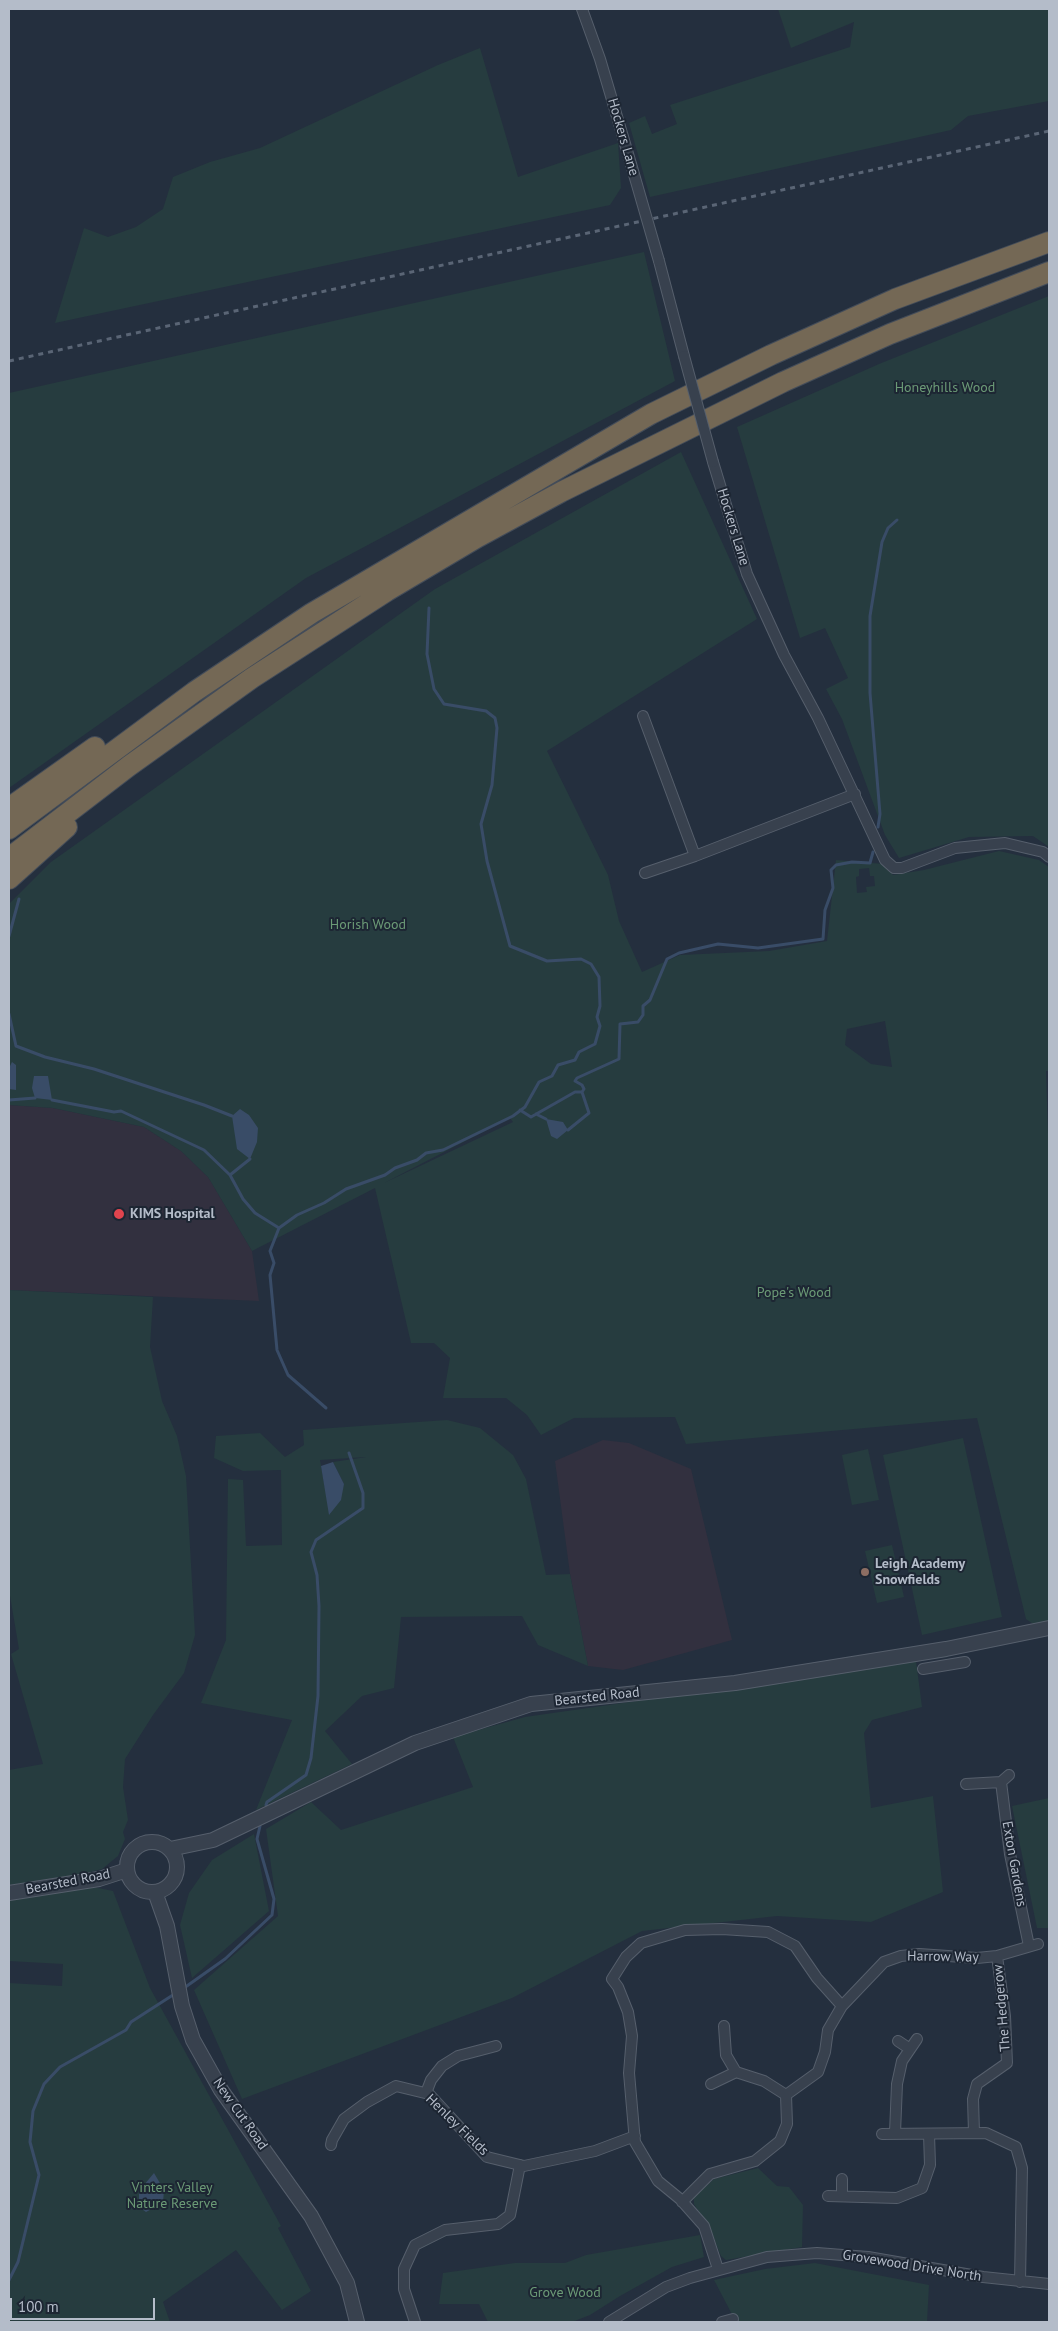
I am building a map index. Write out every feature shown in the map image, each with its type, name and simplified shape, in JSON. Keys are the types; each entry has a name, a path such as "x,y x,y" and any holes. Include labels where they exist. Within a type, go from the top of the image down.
{"highway":[{"path":"9,829 194,692 312,613 651,414 771,355 895,299 1049,242"},
{"path":"9,858 193,718 311,639 478,537 561,492 783,382 890,334 1049,272"},
{"path":"9,808 104,741 141,718 194,692"},
{"path":"9,879 84,813 129,766"}],"street":[{"name":"Hockers Lane","path":"582,9 600,59 631,164 713,462 747,574 784,655 818,718 885,860 894,868 916,863 955,848 1005,843 1043,852 1049,857"},
{"path":"643,716 695,856"},
{"path":"645,873 695,856 855,794"},
{"name":"Bearsted Road","path":"170,1849 213,1840 415,1743 531,1704 735,1683 946,1649 1049,1628"},
{"path":"946,1649 950,1664"},
{"path":"923,1669 965,1662"},
{"name":"Exton Gardens","path":"966,1784 1005,1779 1010,1854 1033,1945"},
{"path":"155,1842 170,1849 177,1863 174,1879 169,1885 155,1892 136,1887 127,1870 130,1856 139,1846 155,1842"},
{"name":"Bearsted Road","path":"9,1893 99,1879 127,1870"},
{"name":"New Cut Road","path":"155,1892 168,1926 182,2006 194,2040 221,2090 310,2213 347,2283 357,2322"},
{"path":"718,2269 704,2226 682,2202 658,2181 635,2142 629,2073 631,2028 628,2012 612,1979 626,1957 641,1943 685,1930 722,1928 768,1932 795,1946 817,1978 842,2006"},
{"name":"Harrow Way","path":"786,2095 818,2072 825,2052 828,2030 842,2006 884,1962 901,1956 919,1954 977,1958 997,1956 1033,1945"},
{"name":"The Hedgerow","path":"974,2133 973,2099 977,2084 1007,2063 997,1956"},
{"path":"682,2202 710,2174 755,2161 780,2141 787,2124 786,2095 764,2081 736,2072 726,2055 724,2026"},
{"path":"895,2133 897,2084 902,2061 917,2039"},
{"path":"898,2041 910,2049"},
{"path":"426,2093 431,2080 442,2066 467,2053 496,2046"},
{"path":"711,2084 736,2072"},
{"name":"Henley Fields","path":"331,2145 344,2118 367,2102 396,2086 426,2093 487,2157 520,2165 539,2164 595,2151 635,2136"},
{"path":"882,2134 986,2133 1016,2147 1022,2168 1020,2282"},
{"path":"828,2196 897,2198 922,2188 930,2165 929,2134"},
{"path":"415,2322 404,2289 404,2269 415,2246 445,2230 498,2224 510,2215 520,2165"},
{"path":"842,2180 842,2196"},
{"name":"Grovewood Drive North","path":"609,2322 666,2287 718,2269 767,2257 817,2253 868,2257 1020,2282 1049,2284"}],"shaded area":[{"name":"KIMS Hospital","path":"9,1105 53,1108 144,1127 181,1151 208,1177 252,1251 259,1301 9,1290"},
{"path":"603,1440 629,1443 691,1469 732,1640 623,1670 588,1666 570,1574 555,1461"}],"green space":[{"path":"778,9 1049,9 1049,101 968,116 951,130 650,197 629,123 645,116 652,134 677,124 670,105 850,47 854,22 791,48"},
{"path":"480,48 518,177 618,143 621,188 610,205 55,323 84,228 108,237 136,227 163,209 173,177 210,162 260,148 438,65"},
{"path":"644,252 675,381 306,578 9,788 9,393"},
{"name":"Honeyhills Wood","path":"1049,296 1049,847 1033,836 969,837 899,858 885,835 842,719 826,689 848,678 825,628 800,638 737,427 879,364"},
{"path":"681,452 757,619 547,751 608,875 619,921 642,972 680,955 769,951 827,941 836,860 883,864 893,875 924,870 999,851 1039,860 1049,867 1049,1071 1046,1071 1049,1165 1049,1635 1026,1619 977,1418 686,1444 675,1417 574,1418 541,1435 527,1415 506,1398 443,1398 450,1358 434,1343 411,1343 375,1188 252,1251 208,1177 181,1151 144,1127 53,1108 9,1105 9,904 51,862 435,589","holes":["869,868 870,876 874,876 875,886 866,887 867,892 857,893 856,877 859,876 859,869","885,1021 892,1067 871,1064 845,1045 847,1029","510,1118 513,1122 384,1183"]},
{"path":"9,1290 153,1297 150,1347 162,1401 177,1436 186,1476 195,1635 184,1673 153,1715 125,1759 123,1787 128,1820 123,1832 125,1839 118,1856 102,1869 79,1875 9,1885 9,1770 43,1764 11,1654 19,1649 9,1590"},
{"path":"447,1420 480,1428 513,1455 526,1479 546,1575 570,1574 588,1666 538,1645 522,1616 401,1617 394,1688 362,1696 325,1731 352,1764 256,1810 292,1720 201,1703 226,1640 228,1479 243,1480 246,1546 282,1545 281,1470 243,1471 214,1458 216,1436 260,1433 285,1457 304,1445 303,1430","holes":["366,1457 333,1462 344,1484 330,1514 320,1460"]},
{"path":"963,1438 1002,1617 922,1635 883,1455"},
{"path":"868,1449 879,1500 852,1505 842,1455"},
{"path":"892,1545 904,1597 877,1603 865,1551"},
{"path":"916,1661 922,1707 872,1720 864,1733 871,1808 933,1796 943,1892 871,1922 777,1916 642,1931 512,1998 242,2099 194,1990 278,1916 266,1829 311,1802 341,1830 473,1787 453,1737 525,1717"},
{"path":"1049,1798 1049,1928 1037,1928 1012,1806"},
{"path":"254,1834 269,1911 192,1978 180,1925 189,1893 212,1860"},
{"name":"Vinters Valley Nature Reserve","path":"93,1887 113,1891 150,1988 281,2226 278,2228 311,2291 282,2310 236,2250 163,2302 170,2322 9,2322 9,1983 62,1986 63,1964 9,1961 9,1900"},
{"path":"758,2168 777,2186 789,2187 803,2205 802,2247 726,2260 721,2256 711,2231 694,2204 694,2197 714,2179"},
{"name":"Grove Wood","path":"700,2235 704,2257 672,2267 590,2315 572,2322 488,2322 479,2304 439,2304 443,2273 515,2263 565,2263 586,2255"},
{"path":"815,2263 929,2285 927,2322 736,2322 714,2280 765,2269"}],"water":[{"path":"12,1062 16,1065 16,1090 9,1089 9,1068"},
{"path":"34,1076 48,1076 52,1100 35,1098 32,1088"},
{"path":"240,1109 249,1115 258,1128 257,1142 250,1159 237,1149 232,1116"},
{"path":"546,1119 563,1122 568,1130 557,1139 551,1136"},
{"path":"333,1462 344,1484 341,1500 329,1515 321,1466"},
{"path":"154,2173 164,2190 163,2203 146,2212 139,2207 139,2191"}],"waterway":[{"path":"878,827 880,814 870,693 870,616 882,542 888,528 897,520"},
{"path":"326,1408 288,1375 277,1350 270,1275 274,1263 270,1251 279,1228 297,1215 324,1203 346,1189 385,1175 395,1168 417,1160 426,1153 443,1150 513,1116 525,1107 539,1082 552,1076 558,1065 575,1060 579,1052 595,1044 600,1026 597,1017 600,1006 599,977 591,964 581,959 547,961 510,946 487,861 481,824 492,785 497,728 495,718 486,711 444,704 434,689 427,654 429,608"},
{"path":"568,1130 589,1113 582,1092 584,1089 582,1085 575,1081 577,1078 619,1059 620,1024 638,1022 643,1015 643,1006 650,1000 667,959 679,953 718,944 758,948 823,939 825,910 833,888 831,870 836,865 852,862 870,863 873,852"},
{"path":"9,936 19,899"},
{"path":"9,1014 16,1046 45,1057 94,1069 232,1116"},
{"path":"520,1110 531,1117 575,1092 582,1092"},
{"path":"9,1100 35,1098"},
{"path":"52,1100 114,1112 121,1111 204,1150 230,1175 243,1199 255,1213 279,1228"},
{"path":"536,1114 546,1119"},
{"path":"230,1175 250,1159"},
{"path":"266,1805 267,1802 306,1775 311,1758 318,1696 319,1606 317,1575 311,1552 316,1540 363,1508 363,1493 349,1453"},
{"path":"184,1988 225,1959 272,1915 274,1899 257,1839 260,1826"},
{"path":"9,2280 18,2262 39,2175 30,2142 33,2111 44,2084 60,2067 126,2030 131,2022 176,1993"}],"railway":[{"path":"9,361 1049,131"}],"place":[{"name":"KIMS Hospital","path":"119,1214"},
{"name":"Leigh Academy Snowfields","path":"865,1572"}],"park label":[{"name":"Horish Wood","path":"368,925"},
{"name":"Pope's Wood","path":"794,1293"}]}
